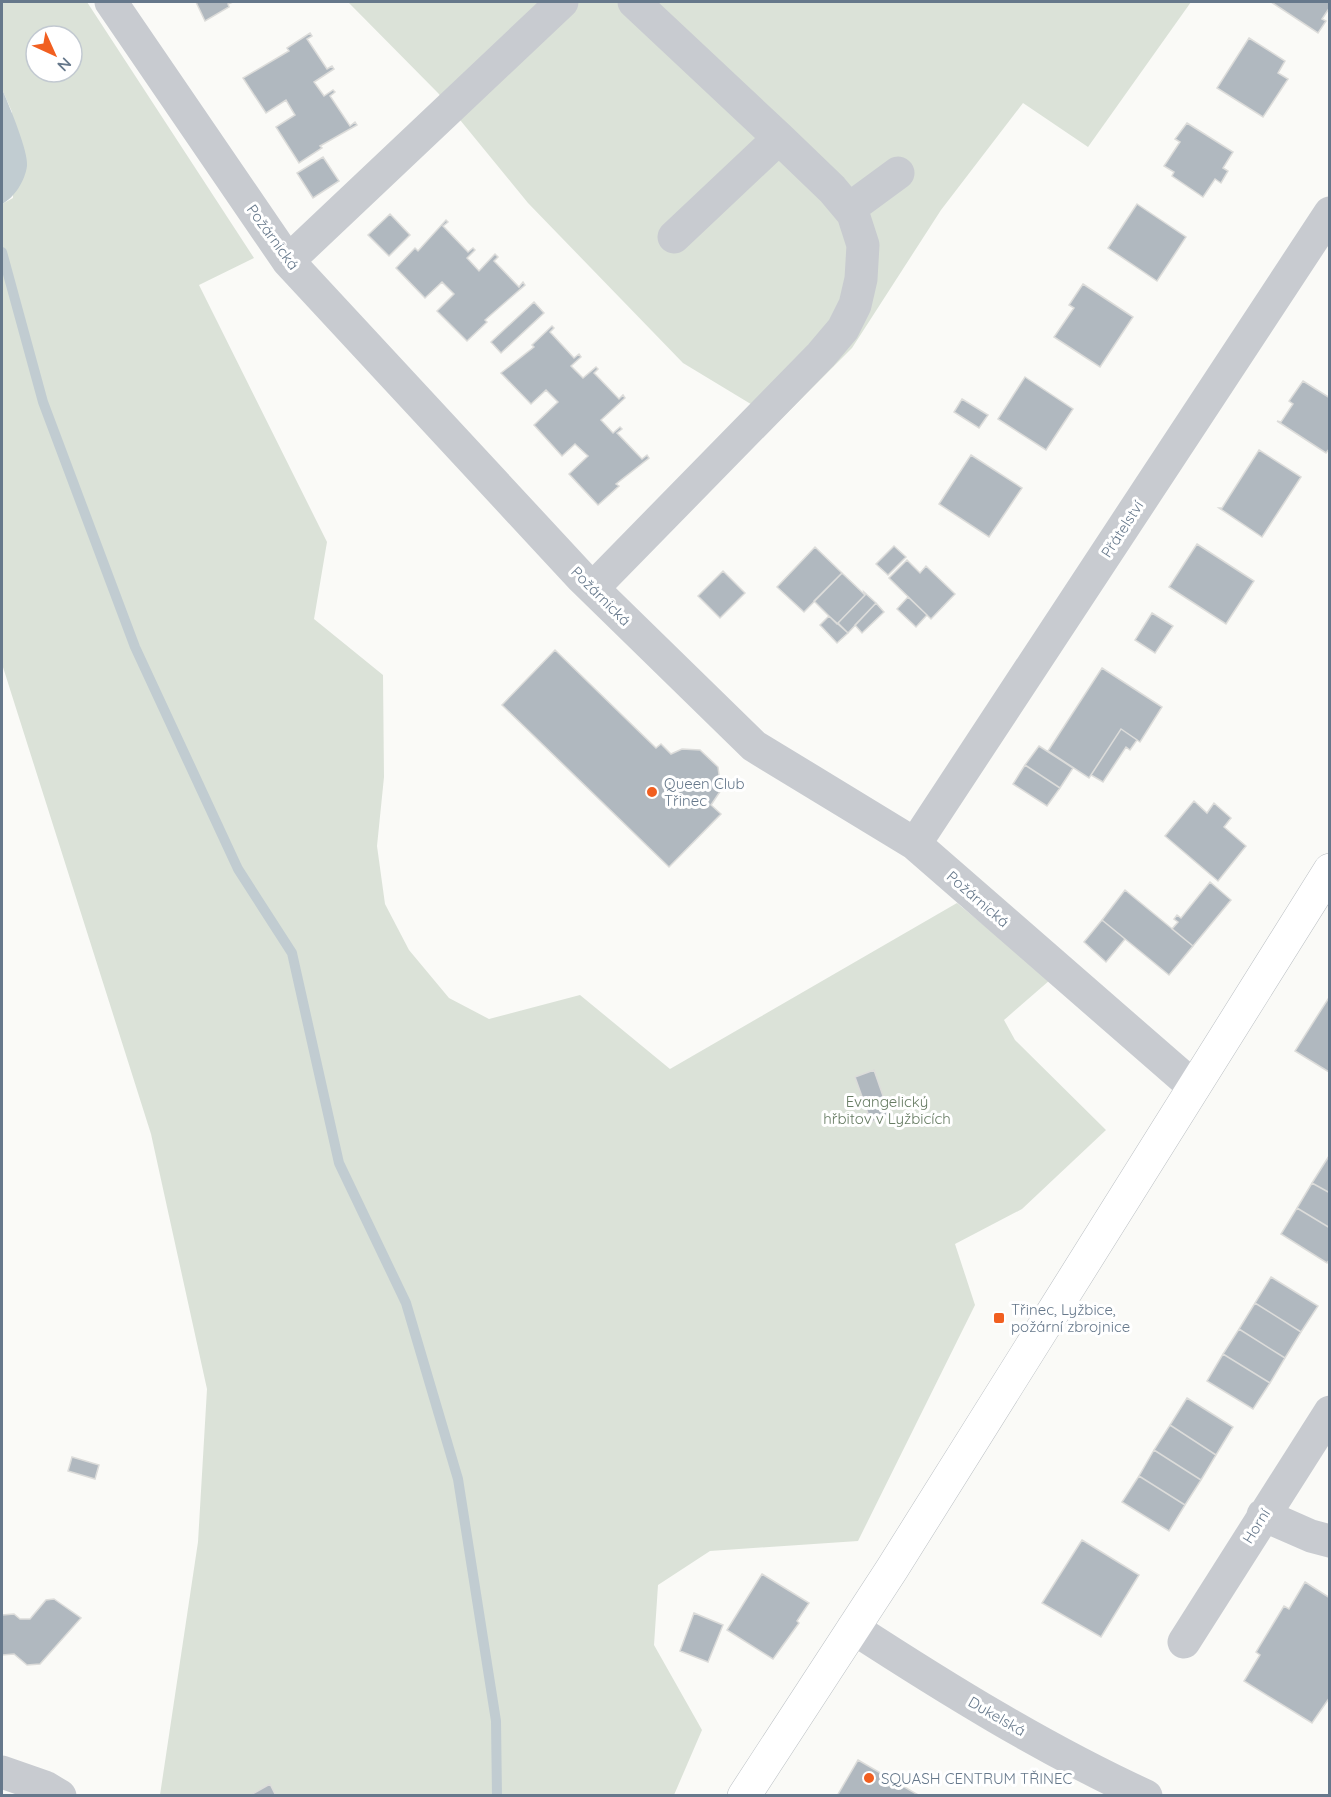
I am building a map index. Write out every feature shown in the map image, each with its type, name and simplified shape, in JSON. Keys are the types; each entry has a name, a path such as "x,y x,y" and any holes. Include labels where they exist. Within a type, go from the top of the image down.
{"main road":[{"path":"744,1796 853,1628 1329,870"}],"street":[{"name":"Požárnická","path":"111,2 288,261 592,588 754,746 915,844 1194,1087"},
{"path":"288,261 562,2"},
{"path":"592,588 843,329 855,304 861,279 863,245 849,209 779,138 634,2"},
{"path":"674,237 779,138"},
{"path":"849,209 898,173"},
{"name":"Přátelství","path":"915,844 1329,213"},
{"name":"Horní","path":"1184,1642 1329,1412"},
{"path":"1263,1515 1311,1536 1329,1541"},
{"name":"Dukelská","path":"853,1628 918,1670 1094,1772 1146,1796"},
{"path":"2,1772 45,1787 60,1796"}],"green space":[{"name":"Evangelický hřbitov v Lyžbicích","path":"2,2 87,2 254,258 199,285 327,542 314,619 383,675 384,777 377,846 385,904 409,950 449,998 489,1019 580,995 670,1069 957,903 1050,980 1004,1020 1015,1040 1106,1130 1022,1209 955,1244 975,1305 858,1541 710,1551 658,1585 654,1645 702,1730 674,1795 160,1795 198,1542 207,1389 151,1134 2,664 2,204 13,198 12,112 2,89"},
{"path":"348,2 1191,2 1088,147 1023,103 941,210 852,348 779,421 683,363 528,203 438,93"}],"shaded area":[{"path":"2,89 22,139 27,166 18,188 11,198 2,204"}],"building":[{"path":"196,2 233,2 228,4 229,7 205,21"},
{"path":"1271,2 1330,2 1330,7 1322,19 1326,21 1318,33"},
{"path":"310,33 312,36 307,39 327,69 332,66 334,69 314,82 324,96 333,90 335,92 330,96 350,126 355,122 357,125 320,146 322,148 299,163 276,127 295,115 286,100 266,113 243,78 289,51 287,48"},
{"path":"1249,38 1285,61 1278,73 1288,79 1263,117 1217,88"},
{"path":"1187,123 1233,152 1223,168 1228,171 1221,183 1215,179 1203,197 1172,176 1174,172 1164,166 1180,142 1175,139"},
{"path":"323,157 339,181 313,198 297,173"},
{"path":"1137,204 1186,237 1157,281 1108,248"},
{"path":"390,214 410,235 389,256 368,235"},
{"path":"446,220 448,222 443,226 468,252 473,248 475,250 467,258 479,271 495,254 498,257 494,261 519,287 523,282 525,285 485,320 487,322 467,341 437,311 454,294 442,282 425,298 396,268 415,248 418,251"},
{"path":"1083,284 1133,317 1100,367 1054,337 1074,308 1069,305"},
{"path":"534,302 544,313 501,353 491,342"},
{"path":"552,326 554,328 550,332 574,358 579,354 581,357 571,366 583,378 596,367 598,369 594,373 619,399 623,395 625,398 601,420 613,433 620,427 622,429 617,433 642,459 647,455 649,458 616,484 619,486 598,505 569,474 588,456 575,444 562,456 534,425 558,402 546,390 531,404 501,373 534,347 532,345"},
{"path":"1025,377 1073,409 1046,450 998,419"},
{"path":"1303,381 1330,398 1330,448 1326,453 1277,421 1281,422 1293,404 1289,401"},
{"path":"962,399 988,415 979,428 954,412"},
{"path":"1259,450 1301,477 1262,537 1219,508 1222,508"},
{"path":"971,455 1022,488 989,537 939,504"},
{"path":"1197,544 1254,581 1226,624 1169,587"},
{"path":"894,546 906,557 888,575 876,564"},
{"path":"815,547 842,573 804,612 777,587"},
{"path":"907,560 920,573 926,566 955,594 931,619 889,578"},
{"path":"723,571 745,593 720,618 698,596"},
{"path":"842,573 865,595 837,624 814,601"},
{"path":"864,592 876,603 848,633 838,623 865,595"},
{"path":"908,597 927,615 916,627 897,609"},
{"path":"876,603 884,612 862,633 855,625"},
{"path":"1152,613 1173,626 1155,653 1135,640"},
{"path":"829,616 848,633 837,643 820,625"},
{"path":"555,650 656,748 661,744 671,754 682,749 700,750 718,767 721,790 711,805 721,814 669,867 502,705"},
{"path":"1102,668 1162,707 1140,742 1121,729 1089,778 1048,751"},
{"path":"1121,729 1137,740 1130,750 1126,747 1103,782 1091,775"},
{"path":"1039,746 1073,768 1060,788 1025,765"},
{"path":"1025,765 1060,788 1047,806 1013,784"},
{"path":"1194,801 1207,813 1214,803 1231,818 1224,827 1246,846 1218,881 1165,836"},
{"path":"1210,882 1231,900 1193,946 1172,929 1178,922 1174,919 1177,915 1181,918"},
{"path":"1125,890 1193,946 1169,975 1102,920"},
{"path":"1102,920 1125,939 1106,962 1084,942"},
{"path":"1330,996 1330,1071 1329,1072 1295,1051"},
{"path":"874,1070 890,1116 871,1122 855,1077"},
{"path":"1330,1157 1330,1193 1312,1183"},
{"path":"1312,1183 1330,1193 1330,1228 1297,1208"},
{"path":"1297,1208 1330,1228 1330,1259 1327,1263 1281,1234"},
{"path":"1271,1277 1318,1306 1301,1332 1255,1303"},
{"path":"1255,1303 1301,1332 1285,1358 1239,1329"},
{"path":"1239,1329 1285,1358 1270,1383 1223,1354"},
{"path":"1223,1354 1270,1383 1253,1409 1207,1381"},
{"path":"1187,1398 1233,1427 1216,1455 1170,1425"},
{"path":"1170,1425 1216,1455 1201,1480 1154,1450"},
{"path":"1154,1450 1201,1480 1185,1505 1139,1476"},
{"path":"72,1457 99,1465 95,1479 68,1471"},
{"path":"1139,1476 1185,1505 1169,1531 1122,1502"},
{"path":"1082,1540 1139,1575 1101,1637 1042,1603"},
{"path":"762,1574 809,1603 797,1621 799,1623 773,1659 727,1630"},
{"path":"1305,1582 1330,1598 1330,1697 1312,1723 1244,1681 1260,1655 1256,1652 1284,1606 1289,1609"},
{"path":"54,1599 81,1618 40,1664 27,1665 14,1654 2,1655 2,1615 14,1614 20,1619 30,1619 46,1600"},
{"path":"694,1613 723,1625 708,1662 680,1651"},
{"name":"SQUASH CENTRUM TŘINEC","path":"858,1760 920,1796 837,1796"},
{"path":"270,1784 276,1796 249,1796"}],"waterway":[{"path":"2,252 43,402 135,647 238,869 292,953 339,1163 406,1303 458,1479 496,1721 497,1796"}],"place":[{"name":"Queen Club Třinec","path":"652,792"},
{"name":"Třinec, Lyžbice, požární zbrojnice","path":"999,1318"},
{"name":"SQUASH CENTRUM TŘINEC","path":"869,1778"}]}
